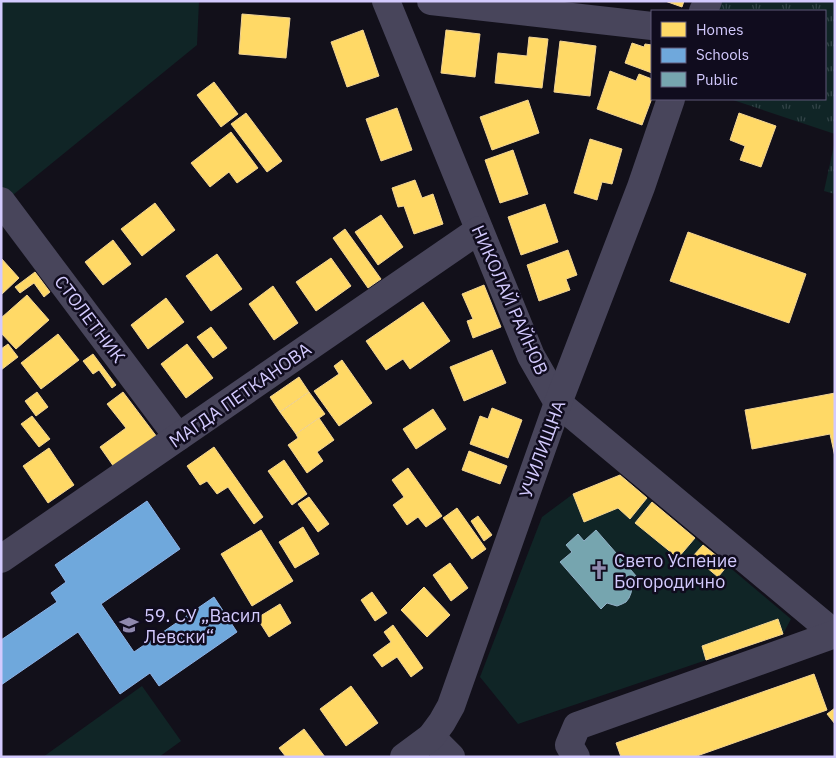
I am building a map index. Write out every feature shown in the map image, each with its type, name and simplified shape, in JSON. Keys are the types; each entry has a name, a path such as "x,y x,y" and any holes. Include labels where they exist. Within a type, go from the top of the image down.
{"street":[{"name":"НИКОЛАЙ РАЙНОВ","path":"386,1 531,356 558,404 835,634"},
{"path":"431,1 651,26"},
{"name":"УЧИЛИЩНА","path":"404,757 432,738 451,706 558,404 641,187 671,100"},
{"name":"СТОЛЕТНИК","path":"2,203 178,437"},
{"name":"МАГДА ПЕТКАНОВА","path":"1,559 479,230"},
{"path":"576,757 569,746 577,726 835,634"},
{"path":"432,738 451,757"}],"green space":[{"path":"1,1 199,1 197,45 3,203 1,201"},
{"path":"708,1 835,1 835,134 733,100 826,100 826,10 704,10"},
{"path":"835,141 835,194 824,191"},
{"path":"620,475 791,619 783,634 518,724 480,677 542,517 573,494"},
{"path":"142,686 181,741 159,757 43,757"}],"building: Homes":[{"path":"665,1 684,1 682,7"},
{"path":"242,14 290,18 286,58 239,54"},
{"path":"363,30 379,76 347,87 331,42"},
{"path":"446,30 480,34 475,77 441,73"},
{"path":"529,37 548,39 542,88 495,83 498,53 527,56"},
{"path":"560,41 596,46 590,96 554,92"},
{"path":"632,43 644,47 645,44 651,45 651,73 625,63"},
{"path":"610,71 636,81 639,74 651,79 651,100 642,125 597,109"},
{"path":"214,82 238,114 221,127 197,95"},
{"path":"528,100 539,133 492,150 480,117"},
{"path":"397,108 412,150 381,161 366,119"},
{"path":"246,113 282,161 267,172 231,124"},
{"path":"739,113 776,126 761,167 740,160 745,146 730,140"},
{"path":"231,132 258,168 237,183 229,172 210,187 191,163"},
{"path":"590,139 622,149 612,184 602,182 597,200 574,193"},
{"path":"513,150 528,194 500,203 485,160"},
{"path":"415,180 422,198 433,194 443,224 414,234 404,206 398,207 392,188"},
{"path":"155,203 175,230 142,256 121,229"},
{"path":"545,204 558,242 521,255 508,217"},
{"path":"381,215 403,247 378,265 355,232"},
{"path":"345,229 381,279 368,288 333,238"},
{"path":"688,232 806,274 789,323 670,281"},
{"path":"113,240 131,264 103,285 85,262"},
{"path":"568,250 577,275 566,279 570,290 539,301 527,265"},
{"path":"217,254 242,289 211,311 186,276"},
{"path":"1,258 19,278 1,295"},
{"path":"331,258 351,286 316,311 296,282"},
{"path":"35,272 50,292 44,297 34,283 20,293 15,287"},
{"path":"484,285 501,327 473,338 467,321 473,319 462,294"},
{"path":"273,286 298,323 274,340 249,304"},
{"path":"27,295 49,320 16,349 1,333 1,318"},
{"path":"166,298 184,322 148,349 131,325"},
{"path":"423,302 450,341 410,369 403,359 386,370 366,341"},
{"path":"211,327 227,348 213,358 197,337"},
{"path":"58,334 79,360 41,389 21,363"},
{"path":"8,344 18,357 1,370 1,349"},
{"path":"187,344 213,378 186,398 161,364"},
{"path":"492,350 506,383 464,401 450,367"},
{"path":"93,354 116,385 112,388 99,370 93,374 83,361"},
{"path":"342,360 372,403 339,426 314,391 339,374 334,366"},
{"path":"299,377 309,392 280,412 270,397"},
{"path":"37,392 48,407 36,416 25,401"},
{"path":"123,392 157,437 114,467 100,447 126,428 107,404"},
{"path":"309,392 325,414 296,434 280,412"},
{"path":"835,393 835,457 830,434 752,449 745,410"},
{"path":"492,408 522,420 508,458 470,444 480,416 488,419"},
{"path":"433,409 446,429 416,449 403,429"},
{"path":"32,416 50,439 39,447 21,424"},
{"path":"319,418 334,440 317,452 323,461 307,473 288,445 298,438 296,434"},
{"path":"214,447 263,517 254,524 228,487 217,494 207,481 200,485 187,466"},
{"path":"49,448 74,485 48,503 23,466"},
{"path":"469,451 507,466 500,484 462,470"},
{"path":"284,460 307,494 292,505 268,471"},
{"path":"408,468 442,516 426,527 418,517 407,525 393,505 404,497 392,480"},
{"path":"620,475 647,498 630,519 618,508 584,522 573,494"},
{"path":"309,497 329,524 318,532 298,504"},
{"path":"652,502 695,538 678,558 635,523"},
{"path":"457,508 486,549 472,559 443,518"},
{"path":"478,516 492,535 484,541 471,521"},
{"path":"303,527 319,554 295,568 279,542"},
{"path":"261,530 293,581 252,606 221,554"},
{"path":"703,545 728,565 718,577 693,556"},
{"path":"450,563 468,588 451,601 433,575"},
{"path":"424,587 450,615 427,637 401,610"},
{"path":"372,592 387,613 375,621 361,600"},
{"path":"280,604 291,623 269,637 257,618"},
{"path":"778,619 783,634 706,660 702,646"},
{"path":"393,625 423,668 411,677 397,657 382,667 373,655 391,642 384,632"},
{"path":"814,674 827,710 694,757 621,757 616,743"},
{"path":"351,686 378,723 346,746 320,709"},
{"path":"835,708 835,724 827,714"},
{"path":"304,729 325,757 286,757 279,748"}],"building: Schools":[{"path":"147,501 180,549 101,604 134,652 214,597 237,632 159,686 150,673 120,694 78,632 1,685 1,640 57,602 51,593 66,582 55,565"}],"building: Public":[{"name":"Свето Успение Богородично","path":"596,530 637,577 630,583 631,593 626,602 617,606 607,603 601,609 560,562 572,552 566,545 578,534 584,541"}],"place":[{"name":"Свето Успение Богородично","path":"599,570"},
{"name":"59. СУ „Васил Левски“","path":"129,625"}]}
